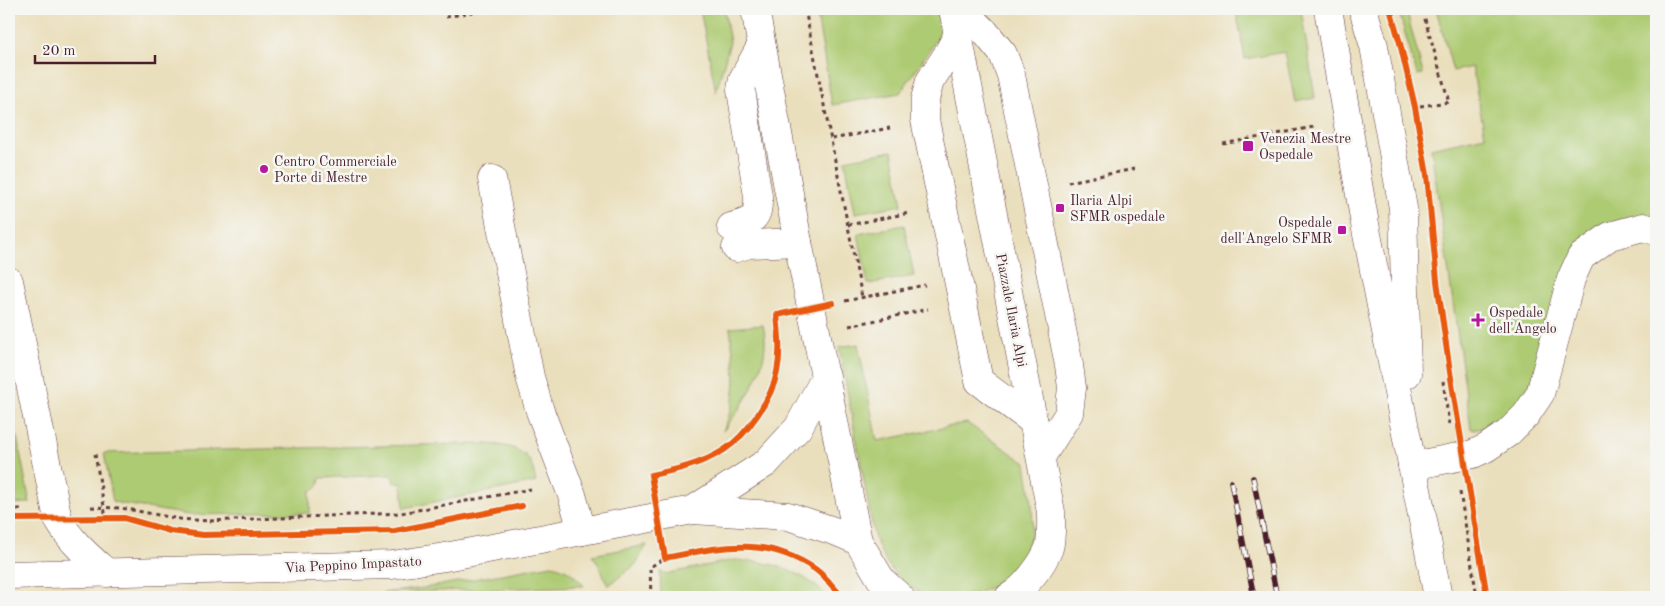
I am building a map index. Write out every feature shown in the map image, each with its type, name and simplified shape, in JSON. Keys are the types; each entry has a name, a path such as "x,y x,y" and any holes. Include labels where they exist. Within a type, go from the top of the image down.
{"lane":[{"path":"755,9 798,242 858,541 882,581 900,597"},
{"path":"1328,9 1365,224 1438,597"},
{"path":"1363,9 1374,46 1403,208 1411,460"},
{"path":"1034,422 979,381 925,120 925,99 930,81 947,55 957,17 984,32 1002,54 1012,75 1069,365 1072,388 1069,412 1041,457"},
{"name":"Piazzale Ilaria Alpi","path":"957,17 1051,512 1049,548 1035,572 1018,593 1009,597"},
{"path":"761,46 743,79 741,90 759,208 757,214 734,237 749,244 798,242"},
{"path":"492,179 530,377 540,411 572,495 582,531"},
{"path":"1411,460 1473,454 1486,448 1508,433 1526,415 1540,394 1571,279 1581,257 1610,236 1643,228 1656,231"},
{"path":"9,282 16,353 58,519 65,532 82,551 107,573"},
{"name":"Via Peppino Impastato","path":"693,510 766,463 798,428 826,376"},
{"name":"Via Peppino Impastato","path":"9,575 392,565 445,558 693,510 788,516 858,541"}],"path":[{"path":"446,17 489,9"},
{"path":"805,9 862,298"},
{"path":"1416,116 1415,106 1449,102 1422,9"},
{"path":"1223,144 1316,127"},
{"path":"832,139 894,128"},
{"path":"1062,183 1134,169"},
{"path":"848,225 912,212"},
{"path":"854,300 927,284"},
{"path":"848,326 931,308"},
{"path":"96,454 106,518"},
{"path":"87,507 121,508 180,519 208,521 401,513 534,488"},
{"path":"658,516 665,558"},
{"path":"58,519 115,518"},
{"path":"651,597 650,567 665,558 674,556"}],"green space":[{"path":"700,9 724,9 730,42 716,92"},
{"path":"816,9 938,9 942,32 900,93 832,105"},
{"path":"1236,9 1301,9 1315,98 1295,102 1285,52 1245,59"},
{"path":"1398,9 1406,9 1423,74 1417,75"},
{"path":"1436,9 1656,9 1656,216 1629,218 1598,228 1525,397 1502,420 1480,429 1471,429 1431,148 1485,136 1472,67 1453,71"},
{"path":"892,151 902,205 855,213 845,160"},
{"path":"904,225 914,276 868,284 858,234"},
{"path":"763,325 765,340 761,368 748,395 723,431 732,404 735,380 730,328"},
{"path":"858,344 877,441 967,423 1026,463 1032,513 1031,533 1023,556 1015,569 1004,579 979,592 965,595 950,596 921,593 895,574 885,560 874,535 839,347"},
{"path":"9,416 12,417 14,422 30,503 9,504"},
{"path":"494,444 512,448 527,457 531,463 536,482 404,508 402,484 394,482 391,475 320,478 318,487 310,491 310,513 188,515 113,502 104,453"},
{"path":"647,545 636,564 608,586 598,563 592,555"},
{"path":"734,560 785,568 806,579 828,597 661,597 660,571 665,574"},
{"path":"552,565 570,572 584,586 382,593 424,588"}],"railway":[{"path":"1253,478 1277,597"},
{"path":"1231,482 1254,597"}],"cycle path":[{"path":"1390,9 1415,107 1427,175 1437,281 1487,597"},
{"path":"833,303 777,315 779,351 774,383 764,405 741,436 724,450 698,463 651,475 665,558 724,548 742,547 778,551 796,558 815,569 842,597"},
{"path":"9,519 124,518 170,531 203,535 395,531 522,506"}],"place":[{"name":"Venezia Mestre Ospedale","path":"1248,146"},
{"name":"Centro Commerciale Porte di Mestre","path":"264,169"},
{"name":"Ilaria Alpi SFMR ospedale","path":"1060,208"},
{"name":"Ospedale dell'Angelo SFMR","path":"1342,230"},
{"name":"Ospedale dell'Angelo","path":"1478,320"}]}
